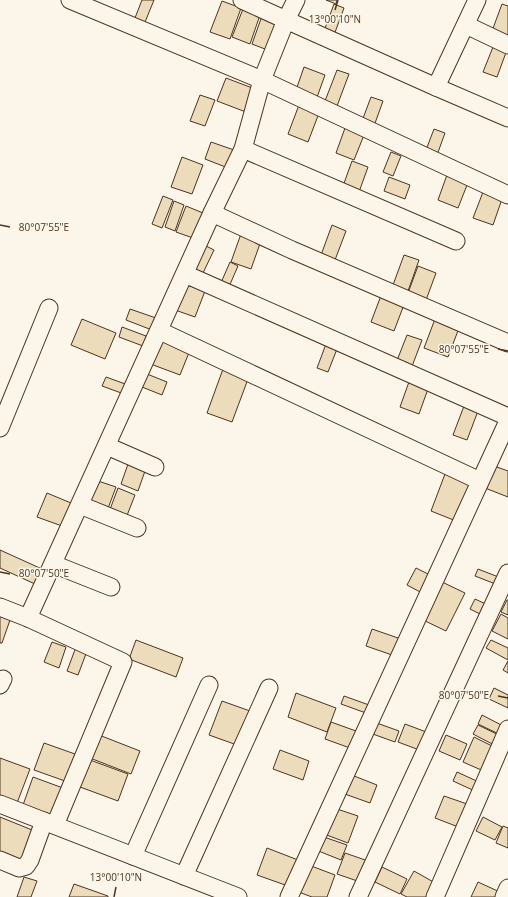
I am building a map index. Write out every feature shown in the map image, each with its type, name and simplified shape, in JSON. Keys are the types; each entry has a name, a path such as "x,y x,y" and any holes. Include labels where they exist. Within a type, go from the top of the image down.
{"street":[{"path":"70,0 262,80 508,195"},
{"path":"242,0 508,118"},
{"path":"28,618 243,149 262,80 286,20 296,0"},
{"path":"436,87 477,0"},
{"path":"466,25 508,45"},
{"path":"243,149 456,241"},
{"path":"212,214 508,343"},
{"path":"185,274 508,418"},
{"path":"0,428 49,308"},
{"path":"160,331 480,481"},
{"path":"289,897 508,421"},
{"path":"107,446 155,467"},
{"path":"80,505 137,528"},
{"path":"53,564 111,587"},
{"path":"358,897 508,574"},
{"path":"0,607 28,618 123,662 50,823 30,860 26,866 19,868 0,860"},
{"path":"133,856 209,685"},
{"path":"184,876 269,688"},
{"path":"435,897 508,729"},
{"path":"0,804 238,897"},
{"path":"504,897 508,888"}],"building":[{"path":"142,0 154,0 143,27 133,23"},
{"path":"326,0 337,0 336,4"},
{"path":"222,1 241,8 230,39 210,32"},
{"path":"334,4 344,8 334,35 324,31"},
{"path":"502,4 508,6 508,37 492,31"},
{"path":"243,9 260,15 250,44 232,37"},
{"path":"262,16 280,22 270,51 252,44"},
{"path":"495,42 508,47 497,77 483,72"},
{"path":"304,67 325,75 316,100 295,93"},
{"path":"337,70 349,74 337,106 325,101"},
{"path":"226,78 255,89 246,112 217,101"},
{"path":"200,95 215,100 205,126 190,121"},
{"path":"371,97 383,101 374,126 362,121"},
{"path":"299,105 319,113 308,142 288,134"},
{"path":"345,128 364,135 354,160 336,153"},
{"path":"434,129 445,133 437,155 426,150"},
{"path":"211,142 234,150 228,168 205,159"},
{"path":"391,152 401,156 393,176 383,172"},
{"path":"182,157 203,165 192,194 171,187"},
{"path":"352,161 368,167 359,192 343,186"},
{"path":"448,172 469,180 458,208 438,200"},
{"path":"389,177 410,185 405,199 384,191"},
{"path":"483,192 502,199 493,225 473,218"},
{"path":"163,196 173,200 162,228 152,224"},
{"path":"174,201 184,205 175,231 165,227"},
{"path":"186,206 203,213 193,238 176,232"},
{"path":"332,225 346,231 335,260 321,255"},
{"path":"242,231 262,238 251,269 231,262"},
{"path":"206,246 214,250 203,273 195,270"},
{"path":"404,255 419,260 408,291 393,285"},
{"path":"230,262 238,266 228,289 220,285"},
{"path":"418,266 436,273 426,300 408,293"},
{"path":"184,284 205,291 195,317 175,310"},
{"path":"382,293 405,302 394,331 371,322"},
{"path":"130,309 156,318 152,330 126,320"},
{"path":"82,319 116,333 105,359 71,345"},
{"path":"435,319 459,328 448,357 424,348"},
{"path":"122,327 146,336 143,346 119,337"},
{"path":"407,335 422,340 411,369 396,363"},
{"path":"157,338 190,350 180,375 148,363"},
{"path":"326,344 337,349 328,372 317,368"},
{"path":"223,369 248,379 232,422 207,413"},
{"path":"147,374 167,382 162,395 142,387"},
{"path":"106,377 128,385 124,394 102,386"},
{"path":"410,379 429,386 419,414 400,407"},
{"path":"464,406 478,411 467,440 453,435"},
{"path":"128,464 145,471 138,491 121,484"},
{"path":"494,466 508,471 508,497 485,488"},
{"path":"445,474 470,483 456,521 431,511"},
{"path":"95,480 116,487 107,511 86,503"},
{"path":"118,488 135,495 126,518 109,512"},
{"path":"47,493 71,503 62,526 37,517"},
{"path":"0,550 42,569 35,584 0,568"},
{"path":"416,568 430,575 422,593 407,585"},
{"path":"478,569 501,578 498,585 475,576"},
{"path":"440,581 465,593 446,631 421,619"},
{"path":"475,599 490,606 486,617 470,609"},
{"path":"508,600 508,615 501,612"},
{"path":"501,614 508,618 508,639 492,631"},
{"path":"0,616 10,620 2,643 0,643"},
{"path":"372,629 401,639 395,656 366,646"},
{"path":"136,640 183,658 176,677 129,659"},
{"path":"491,640 508,648 508,660 486,648"},
{"path":"52,642 66,647 59,668 44,662"},
{"path":"76,647 87,651 78,675 67,671"},
{"path":"508,661 508,673 503,670"},
{"path":"494,688 508,695 508,708 489,699"},
{"path":"296,693 336,708 327,732 288,717"},
{"path":"344,696 369,705 366,713 341,704"},
{"path":"222,701 250,711 237,745 209,735"},
{"path":"482,715 507,728 503,736 478,724"},
{"path":"331,722 356,731 350,748 325,739"},
{"path":"374,722 399,731 395,742 370,733"},
{"path":"405,724 429,733 422,751 398,742"},
{"path":"478,725 503,737 498,747 473,734"},
{"path":"99,735 140,751 131,774 90,758"},
{"path":"446,735 467,744 460,760 439,751"},
{"path":"474,737 498,749 488,773 463,762"},
{"path":"44,743 75,754 65,781 34,770"},
{"path":"280,750 309,761 303,780 273,769"},
{"path":"0,758 30,769 17,803 0,797"},
{"path":"90,760 128,774 118,801 80,787"},
{"path":"457,772 481,783 477,792 453,781"},
{"path":"349,774 377,785 370,803 342,793"},
{"path":"33,777 63,788 53,816 23,805"},
{"path":"444,796 470,805 461,828 435,818"},
{"path":"334,808 358,816 348,843 324,834"},
{"path":"0,817 37,832 25,863 0,853"},
{"path":"483,817 502,827 495,840 476,831"},
{"path":"503,826 508,828 508,848 496,843"},
{"path":"321,836 347,845 341,860 316,850"},
{"path":"267,848 298,860 288,886 257,875"},
{"path":"345,853 371,862 363,883 337,874"},
{"path":"306,864 335,875 327,897 312,897 296,891"},
{"path":"382,867 407,879 400,894 375,882"},
{"path":"414,871 437,884 430,897 407,897 401,894"},
{"path":"24,877 37,881 31,897 17,897"},
{"path":"478,882 502,893 501,897 471,897"},
{"path":"74,884 108,896 108,897 69,897"}]}
